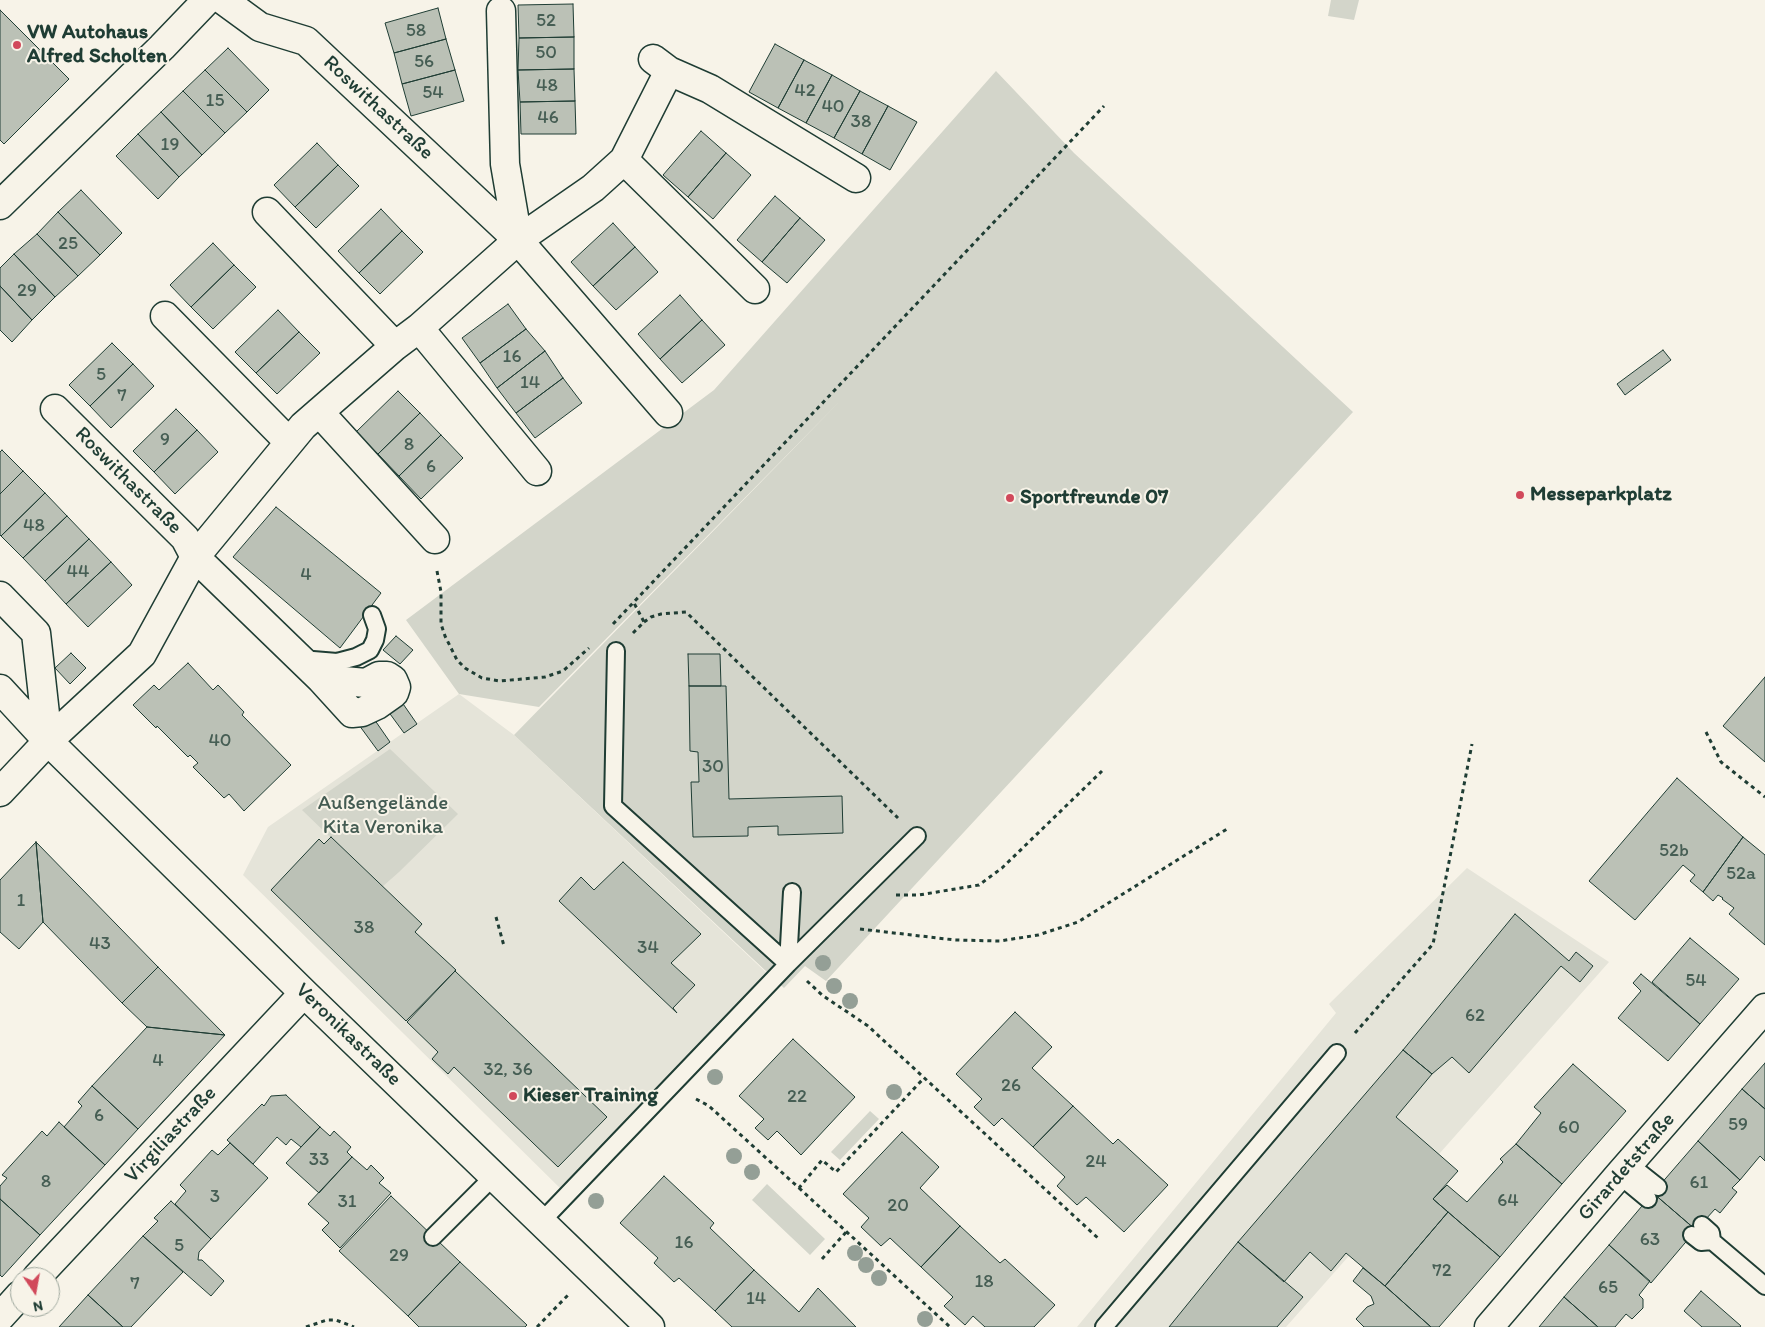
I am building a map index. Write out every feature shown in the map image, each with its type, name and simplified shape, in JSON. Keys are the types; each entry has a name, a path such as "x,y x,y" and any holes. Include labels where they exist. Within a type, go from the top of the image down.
{"street":[{"path":"0,205 207,1"},
{"name":"Roswithastraße","path":"207,1 260,27 306,41 518,240 668,413"},
{"path":"500,11 505,164 518,240"},
{"name":"Roswithastraße","path":"0,792 48,741 142,654 196,557 304,426 518,240 593,188 624,160 661,65 710,89 856,178"},
{"path":"624,160 755,289"},
{"path":"267,212 395,346"},
{"path":"165,316 289,442"},
{"path":"419,328 537,471"},
{"name":"Roswithastraße","path":"55,409 185,538 196,557 321,680"},
{"path":"319,412 435,539"},
{"path":"0,596 36,633 48,741"},
{"name":"Veronikastraße","path":"0,690 48,741 304,993 494,1176 540,1223 650,1327"},
{"name":"Virgiliastraße","path":"46,1267 304,993"},
{"name":"Girardetstraße","path":"1490,1327 1765,1008"},
{"path":"0,1317 10,1306"}],"lane":[{"path":"301,660 337,662 356,657 370,650 375,640 377,629 372,615"},
{"path":"616,651 613,806 788,964"},
{"path":"540,1223 788,964 916,836"},
{"path":"788,964 792,892"},
{"path":"1104,1327 1337,1054"},
{"path":"1624,1170 1653,1193"},
{"path":"433,1237 494,1176"},
{"path":"1697,1230 1701,1242 1712,1241 1765,1286"}],"path":[{"path":"607,630 1104,106"},
{"path":"435,566 440,582 444,636 457,660 464,668 482,678 500,681 545,677 563,671 594,643"},
{"path":"644,622 651,616 686,612 916,836"},
{"path":"1706,732 1721,762 1765,797"},
{"path":"1337,1054 1433,944 1472,744"},
{"path":"856,895 919,895 979,885 1002,868 1102,771"},
{"path":"826,925 955,940 1000,941 1038,935 1078,922 1227,828"},
{"path":"496,917 504,946"},
{"path":"788,964 822,995 868,1026 1099,1240"},
{"path":"799,1188 822,1160 836,1172 924,1078"},
{"path":"666,1093 685,1094 709,1106 950,1327"},
{"path":"822,1259 847,1231"},
{"path":"306,1327 326,1320 336,1320 354,1327"}],"shaded area":[{"path":"459,694 514,735 772,978 566,1194 243,875 268,827"},
{"path":"1467,868 1609,962 1286,1327 1077,1327 1336,1013 1329,1004"}],"green space":[{"path":"1331,0 1359,0 1354,20 1328,16"},
{"path":"996,71 1074,153 1353,412 826,981 805,966 784,988 514,735 844,397 539,707 459,694 406,620 714,390"},
{"name":"Außengelände Kita Veronika","path":"390,749 458,814 382,887 302,810"},
{"path":"870,1111 879,1119 840,1160 831,1152"},
{"path":"767,1184 825,1239 810,1255 752,1200"}],"building":[{"path":"573,4 574,37 519,38 518,5"},
{"path":"438,8 446,39 394,53 385,23"},
{"name":"VW Autohaus Alfred Scholten","path":"0,10 69,79 4,144 0,140"},
{"path":"574,37 574,69 518,70 519,38"},
{"path":"446,39 455,70 402,84 394,53"},
{"path":"775,44 804,60 778,108 749,92"},
{"path":"228,48 269,90 247,112 205,70"},
{"path":"804,60 832,75 806,123 778,108"},
{"path":"574,69 575,101 520,102 518,70"},
{"path":"205,70 247,112 225,133 183,91"},
{"path":"455,70 464,101 411,116 402,84"},
{"path":"832,75 860,91 834,138 806,123"},
{"path":"183,91 225,133 202,155 161,112"},
{"path":"860,91 888,106 862,154 834,138"},
{"path":"575,101 576,134 521,134 520,102"},
{"path":"888,106 917,122 890,170 862,154"},
{"path":"161,112 202,155 179,177 138,134"},
{"path":"701,131 726,153 688,197 663,175"},
{"path":"138,134 179,177 158,199 116,156"},
{"path":"317,143 338,165 295,207 274,185"},
{"path":"726,153 751,175 713,219 688,197"},
{"path":"338,165 359,186 316,228 295,207"},
{"path":"81,190 122,233 100,255 58,212"},
{"path":"775,196 800,218 762,262 737,240"},
{"path":"381,209 402,231 359,273 338,251"},
{"path":"58,212 100,255 78,276 37,234"},
{"path":"800,218 825,240 787,283 762,262"},
{"path":"613,223 635,247 593,286 571,262"},
{"path":"402,231 423,252 380,294 359,273"},
{"path":"37,234 78,276 55,297 14,254"},
{"path":"213,243 234,265 191,307 170,285"},
{"path":"635,247 658,272 616,310 593,286"},
{"path":"14,254 55,297 32,320 0,286 0,268"},
{"path":"234,265 256,287 213,329 191,307"},
{"path":"0,286 32,320 12,342 0,330"},
{"path":"680,295 702,320 660,359 638,334"},
{"path":"508,304 526,329 480,363 462,338"},
{"path":"278,310 299,332 256,373 235,352"},
{"path":"702,320 725,345 682,383 660,359"},
{"path":"526,329 545,351 497,388 480,363"},
{"path":"299,332 320,353 277,394 256,373"},
{"path":"112,343 133,364 90,406 69,385"},
{"path":"1663,350 1671,360 1625,395 1617,384"},
{"path":"545,351 563,378 516,413 497,388"},
{"path":"133,364 154,386 111,428 90,406"},
{"path":"563,378 582,403 535,438 516,413"},
{"path":"398,391 420,413 378,454 356,432"},
{"path":"176,409 197,430 154,472 133,451"},
{"path":"420,413 441,435 399,476 378,454"},
{"path":"197,430 218,452 175,494 154,472"},
{"path":"441,435 463,458 421,499 399,476"},
{"path":"2,450 23,471 0,494 0,452"},
{"path":"23,471 45,493 1,536 0,494"},
{"path":"45,493 67,516 23,558 1,536"},
{"path":"276,507 381,593 340,648 233,557"},
{"path":"67,516 89,539 45,581 23,558"},
{"path":"89,539 111,562 66,604 45,581"},
{"path":"111,562 132,585 88,627 66,604"},
{"path":"396,636 413,650 400,664 383,650"},
{"path":"71,653 86,668 70,684 55,668"},
{"path":"688,654 720,654 721,686 689,686"},
{"path":"188,663 213,690 218,685 244,712 242,715 291,765 244,811 229,794 224,798 193,767 198,763 190,755 188,757 133,705 154,685 159,690"},
{"path":"1765,677 1765,762 1723,726"},
{"path":"689,686 726,686 729,799 842,796 843,833 778,835 778,826 748,827 748,836 693,837 691,782 699,782 698,752 690,751"},
{"path":"399,698 417,724 404,733 385,707"},
{"path":"372,716 390,742 378,751 359,725"},
{"path":"1677,778 1743,837 1703,892 1690,881 1695,875 1683,865 1635,920 1589,881"},
{"path":"331,837 422,924 415,932 456,970 406,1021 271,890 319,839 324,844"},
{"path":"1743,837 1765,855 1765,945 1729,914 1734,908 1723,898 1718,895 1713,901 1703,892"},
{"path":"36,842 43,922 19,949 0,932 0,880"},
{"path":"36,842 158,967 122,1003 43,922"},
{"path":"623,862 701,934 671,963 695,985 673,1008 677,1013 559,901 581,877 594,890"},
{"path":"1515,914 1569,961 1576,952 1593,966 1580,982 1561,966 1469,1073 1452,1057 1432,1074 1403,1050"},
{"path":"1690,938 1739,979 1700,1024 1652,982"},
{"path":"158,967 225,1035 147,1027 122,1003"},
{"path":"455,971 607,1117 558,1167 454,1067 448,1074 432,1059 438,1052 407,1022"},
{"path":"1641,974 1700,1024 1668,1061 1618,1018 1641,991 1633,983"},
{"path":"1015,1012 1052,1047 1032,1068 1073,1106 1033,1147 1002,1118 994,1126 974,1107 982,1099 956,1074"},
{"path":"147,1027 225,1035 138,1129 92,1086"},
{"path":"793,1039 855,1097 801,1155 777,1131 768,1140 755,1128 764,1119 739,1096"},
{"path":"1403,1050 1432,1074 1396,1117 1458,1171 1433,1199 1448,1212 1385,1286 1346,1253 1331,1271 1310,1252 1284,1282 1238,1242"},
{"path":"1765,1063 1765,1109 1742,1089"},
{"path":"1573,1064 1626,1111 1562,1184 1516,1144 1541,1113 1534,1107"},
{"path":"92,1086 138,1129 105,1165 64,1127 82,1106 78,1102"},
{"path":"1742,1089 1765,1109 1765,1161 1760,1156 1740,1180 1698,1141"},
{"path":"286,1095 320,1127 301,1147 291,1139 286,1145 277,1137 253,1164 227,1140 262,1104 264,1106 271,1096"},
{"path":"1073,1106 1113,1144 1118,1139 1168,1185 1124,1232 1086,1197 1077,1205 1057,1186 1065,1177 1033,1147"},
{"path":"59,1122 105,1165 40,1235 0,1199 0,1186 7,1178 2,1175 42,1131 47,1136"},
{"path":"320,1127 330,1136 334,1131 351,1147 347,1152 352,1157 319,1193 286,1163"},
{"path":"902,1132 939,1167 920,1188 960,1226 921,1267 890,1238 881,1246 861,1227 869,1218 843,1194"},
{"path":"1698,1141 1740,1180 1732,1188 1737,1192 1720,1213 1715,1209 1696,1230 1653,1193"},
{"path":"230,1143 268,1178 211,1239 175,1204 186,1191 180,1185 212,1150 218,1155"},
{"path":"1516,1144 1562,1184 1500,1257 1433,1199 1447,1185 1467,1202 1503,1162 1500,1159"},
{"path":"352,1157 367,1170 371,1165 384,1178 379,1183 391,1193 340,1248 322,1230 329,1223 308,1204"},
{"path":"664,1176 714,1223 710,1228 754,1270 715,1311 679,1278 674,1282 654,1263 658,1258 620,1223"},
{"path":"1653,1193 1696,1230 1651,1283 1609,1245"},
{"path":"391,1196 460,1262 408,1316 339,1251"},
{"path":"0,1199 40,1235 2,1277 0,1275"},
{"path":"171,1201 211,1239 199,1252 198,1260 202,1260 224,1281 211,1296 143,1236 158,1221 154,1218"},
{"path":"1448,1212 1500,1257 1439,1327 1431,1327 1385,1286"},
{"path":"960,1226 1000,1263 1005,1259 1055,1305 1034,1327 985,1327 973,1316 965,1325 944,1306 953,1297 921,1267"},
{"path":"143,1236 183,1272 131,1327 123,1327 88,1295"},
{"path":"1238,1242 1303,1297 1277,1327 1169,1327"},
{"path":"1609,1245 1650,1281 1639,1295 1643,1299 1643,1308 1632,1319 1626,1314 1615,1327 1598,1327 1564,1297"},
{"path":"460,1262 527,1325 525,1327 419,1327 408,1316"},
{"path":"1363,1268 1431,1327 1364,1327 1356,1319 1367,1307 1374,1304 1371,1296 1353,1281"},
{"path":"754,1270 799,1312 818,1288 856,1327 732,1327 715,1311"},
{"path":"1701,1291 1741,1326 1702,1327 1684,1311"},
{"path":"88,1295 123,1327 59,1327"},
{"path":"1564,1297 1598,1327 1539,1327"}],"place":[{"name":"VW Autohaus Alfred Scholten","path":"17,45"},
{"name":"Messeparkplatz","path":"1520,495"},
{"name":"Sportfreunde 07","path":"1010,498"},
{"name":"Kieser Training","path":"513,1096"}]}
